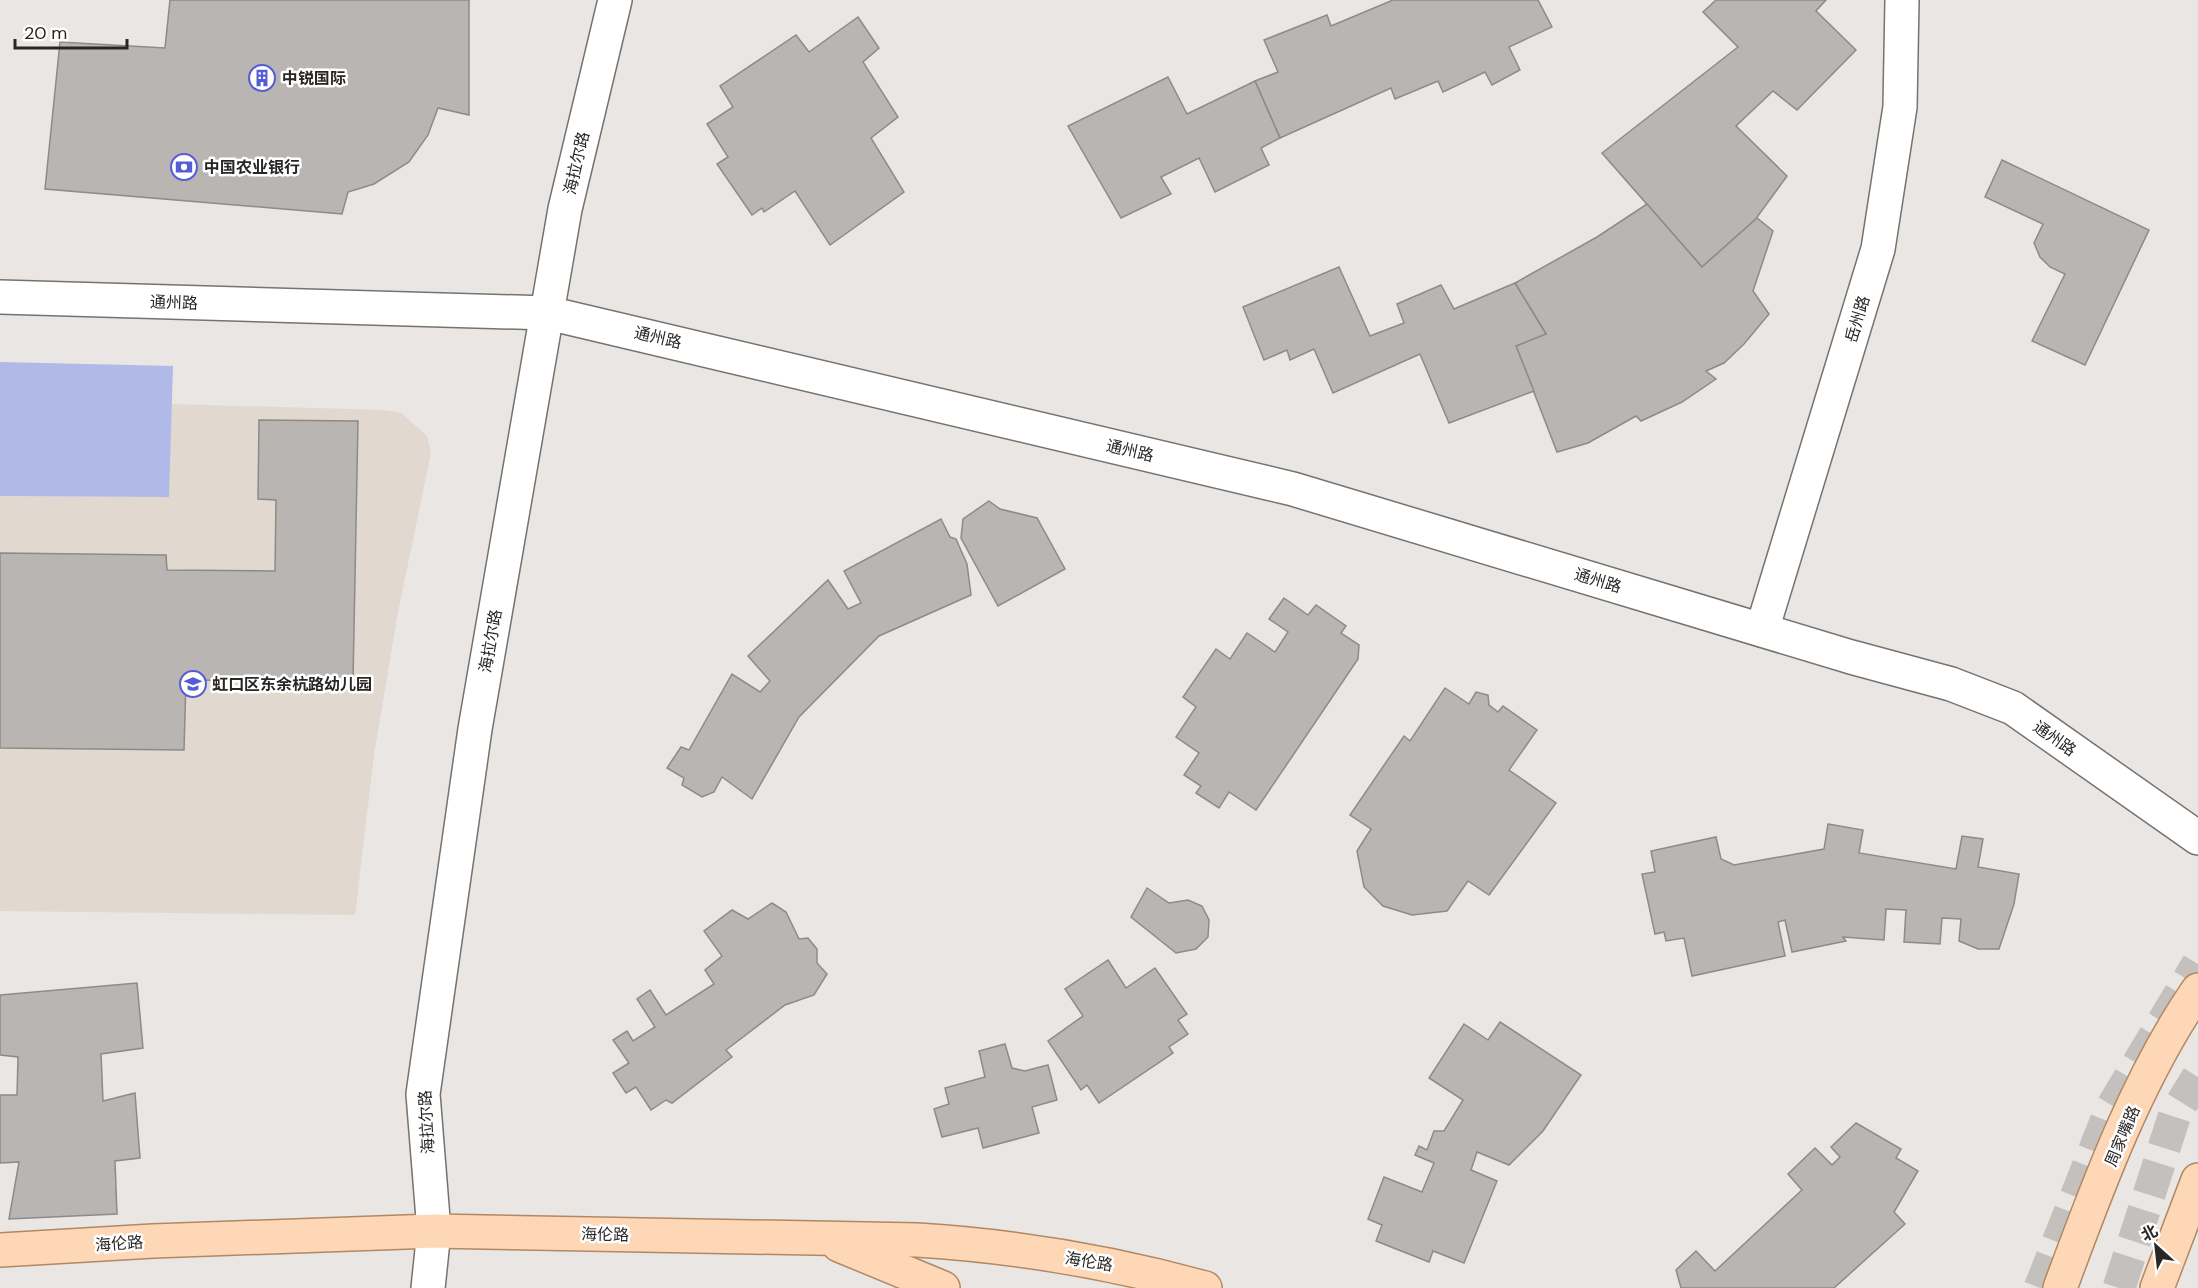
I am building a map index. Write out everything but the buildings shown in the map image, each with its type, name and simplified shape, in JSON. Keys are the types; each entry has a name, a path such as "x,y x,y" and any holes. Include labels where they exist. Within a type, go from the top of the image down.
{"main road":[{"name":"周家嘴路","path":"2060,1288 2085,1221 2141,1091 2181,1015 2198,990"},
{"path":"2157,1288 2198,1180"},
{"name":"海伦路","path":"0,1250 153,1241 434,1232 985,1244 1131,1268 1205,1288"},
{"path":"824,1239 943,1288"}],"street":[{"name":"海拉尔路","path":"428,1288 434,1232 423,1094 475,729 565,209 615,0"},
{"name":"岳州路","path":"1762,630 1878,249 1900,107 1902,0"},
{"name":"通州路","path":"0,297 548,313 1293,489 1762,630 1951,684 2013,708 2198,838"}],"shaded area":[{"path":"0,362 173,366 169,497 0,496"},
{"name":"虹口区东余杭路幼儿园","path":"171,404 382,410 401,413 427,436 431,453 398,612 374,755 355,915 0,911 0,496 169,497"}],"tunnel":[{"path":"2040,1288 2111,1109 2198,964"},
{"path":"2119,1288 2175,1114 2198,1077"}],"place":[{"name":"中锐国际","path":"262,78"},
{"name":"中国农业银行","path":"184,167"},
{"name":"虹口区东余杭路幼儿园","path":"193,684"}]}
